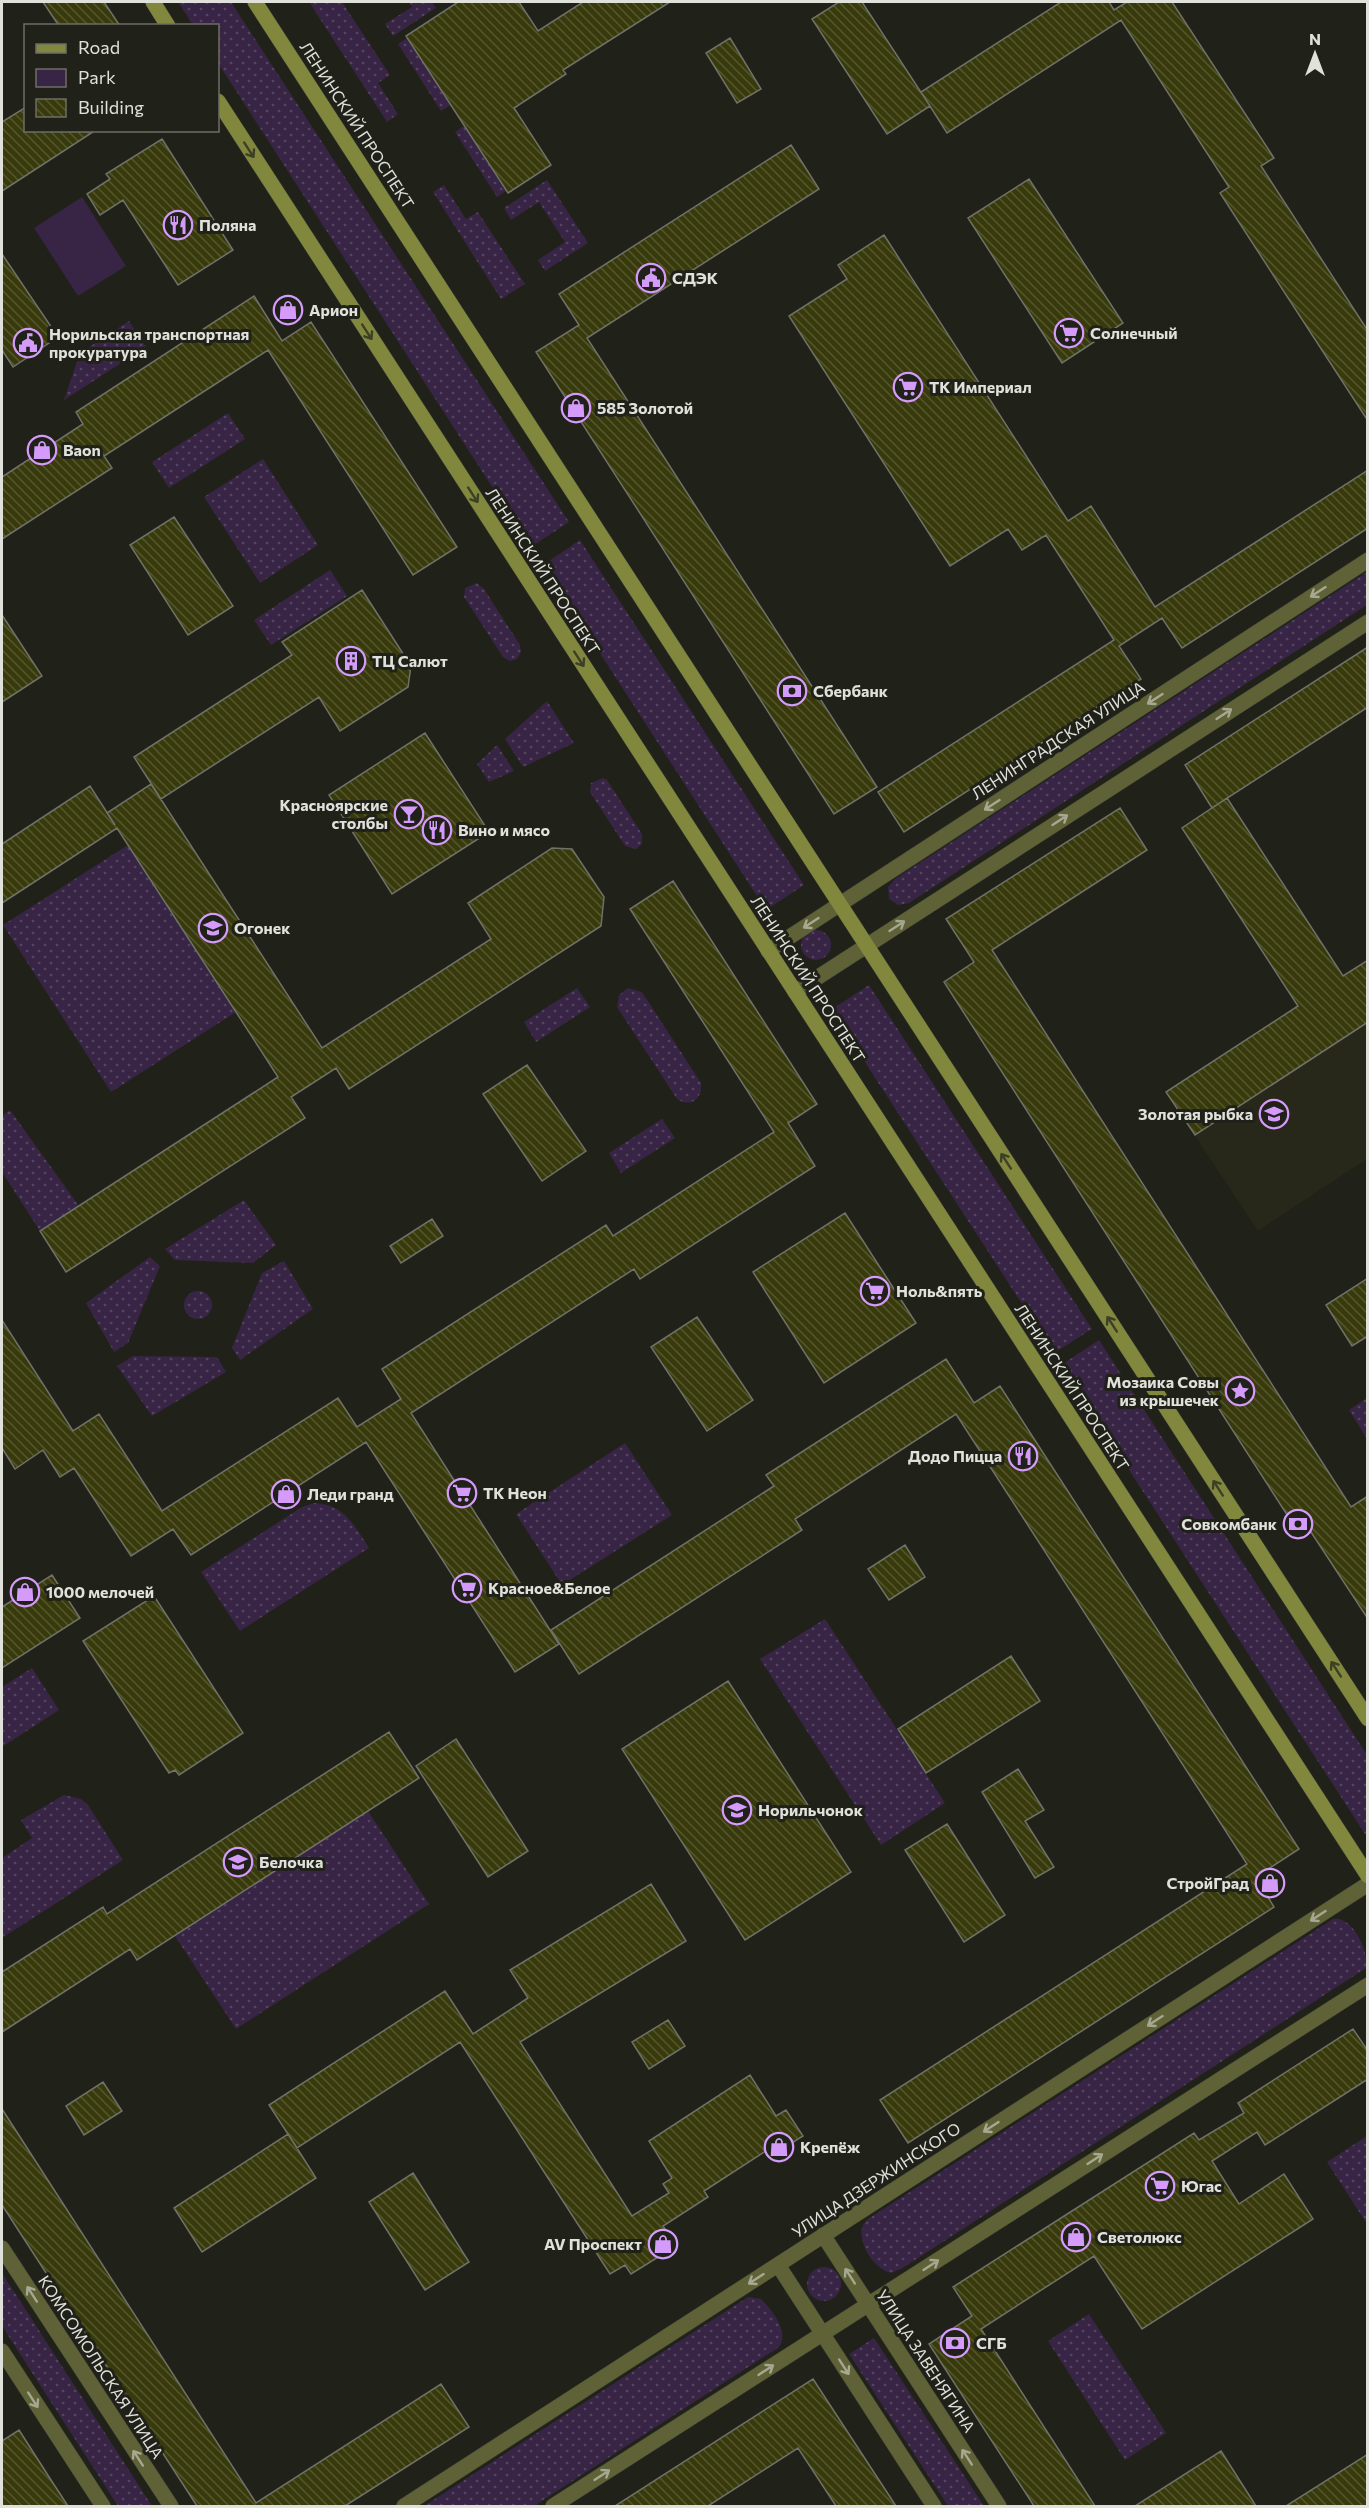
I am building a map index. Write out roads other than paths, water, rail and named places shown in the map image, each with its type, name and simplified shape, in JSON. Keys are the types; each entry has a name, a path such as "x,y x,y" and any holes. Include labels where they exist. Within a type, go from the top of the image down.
{"main road":[{"path":"153,2 167,24"},
{"name":"ЛЕНИНСКИЙ ПРОСПЕКТ","path":"255,2 1368,1719"},
{"name":"ЛЕНИНСКИЙ ПРОСПЕКТ","path":"219,103 1368,1876"}],"street":[{"name":"ЛЕНИНГРАДСКАЯ УЛИЦА","path":"768,951 1368,560"},
{"path":"795,992 1368,622"},
{"name":"УЛИЦА ДЗЕРЖИНСКОГО","path":"404,2506 1368,1884"},
{"path":"553,2506 1368,1984"},
{"name":"УЛИЦА ЗАВЕНЯГИНА","path":"824,2235 999,2506"},
{"name":"КОМСОМОЛЬСКАЯ УЛИЦА","path":"2,2248 171,2506"},
{"path":"778,2265 934,2506"},
{"path":"2,2351 103,2506"}],"place":[{"name":"Поляна","path":"178,225"},
{"name":"СДЭК","path":"651,278"},
{"name":"Арион","path":"288,310"},
{"name":"Солнечный","path":"1069,333"},
{"name":"Норильская транспортная прокуратура","path":"28,343"},
{"name":"ТК Империал","path":"908,387"},
{"name":"585 Золотой","path":"576,408"},
{"name":"Baon","path":"42,450"},
{"name":"ТЦ Салют","path":"351,661"},
{"name":"Сбербанк","path":"792,691"},
{"name":"Красноярские столбы","path":"409,814"},
{"name":"Вино и мясо","path":"437,830"},
{"name":"Огонек","path":"213,928"},
{"name":"Золотая рыбка","path":"1274,1114"},
{"name":"Ноль&пять","path":"875,1291"},
{"name":"Мозаика Совы из крышечек","path":"1240,1391"},
{"name":"Додо Пицца","path":"1023,1456"},
{"name":"ТК Неон","path":"462,1493"},
{"name":"Леди гранд","path":"286,1494"},
{"name":"Совкомбанк","path":"1298,1524"},
{"name":"Красное&Белое","path":"467,1588"},
{"name":"1000 мелочей","path":"25,1592"},
{"name":"Норильчонок","path":"737,1810"},
{"name":"Белочка","path":"238,1862"},
{"name":"СтройГрад","path":"1270,1883"},
{"name":"Крепёж","path":"779,2147"},
{"name":"Югас","path":"1160,2186"},
{"name":"Светолюкс","path":"1076,2237"},
{"name":"AV Проспект","path":"663,2244"},
{"name":"СГБ","path":"955,2343"}]}
